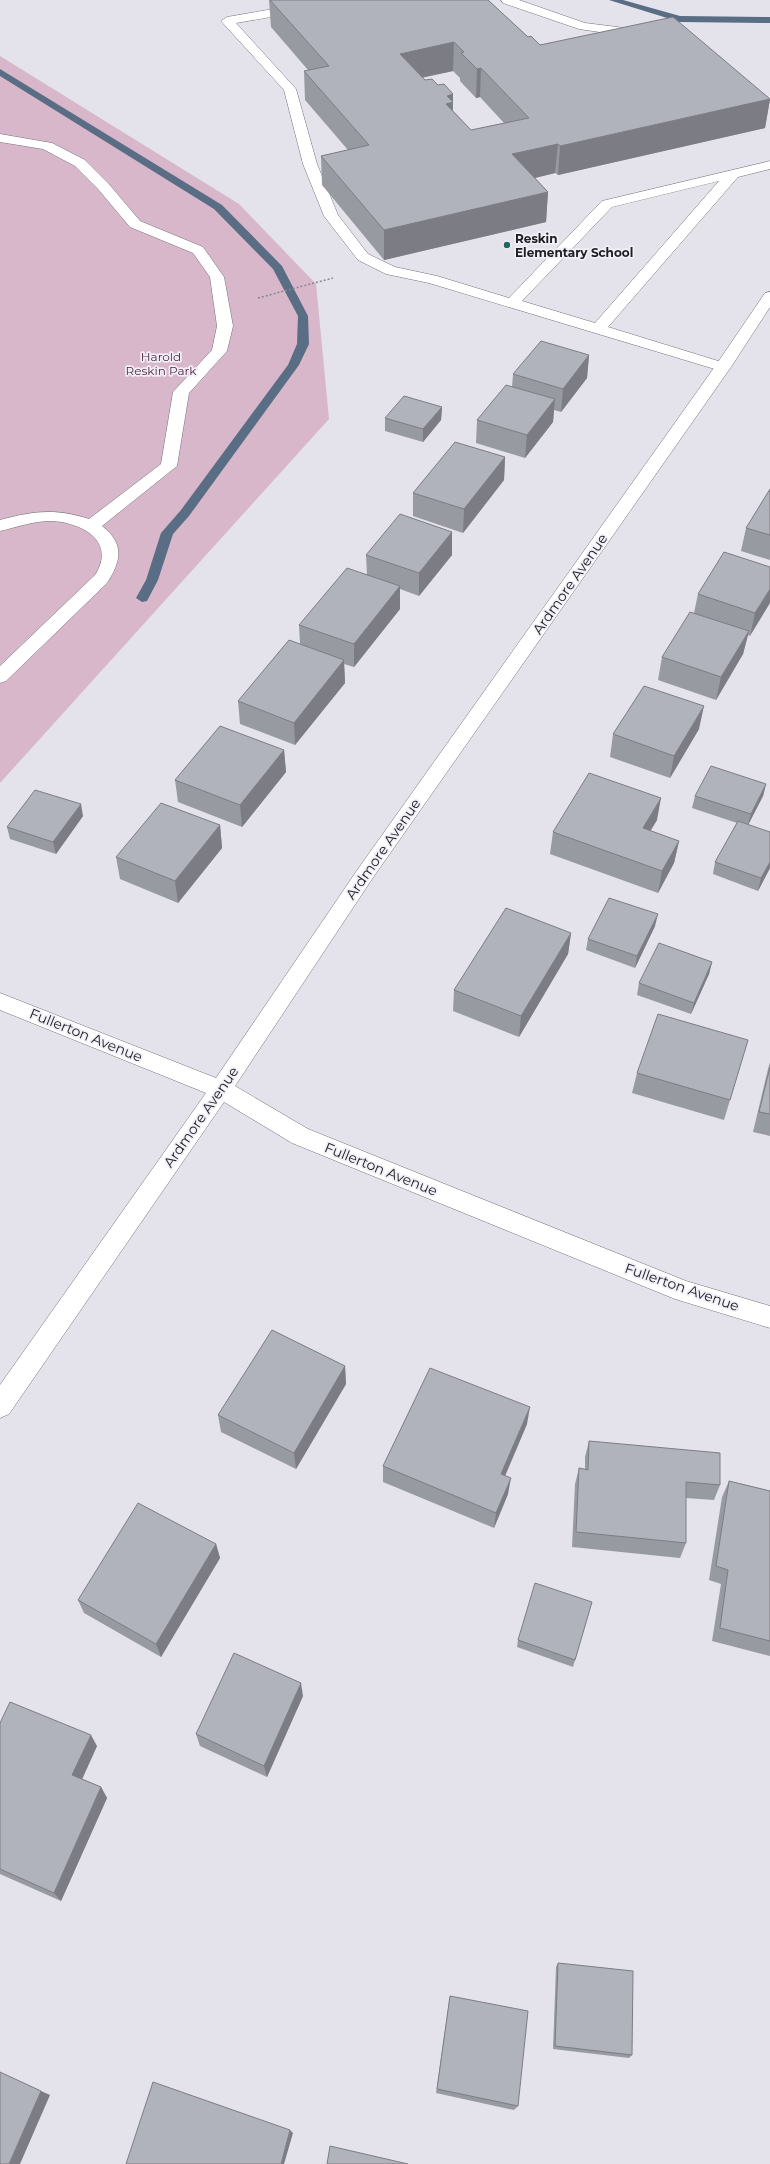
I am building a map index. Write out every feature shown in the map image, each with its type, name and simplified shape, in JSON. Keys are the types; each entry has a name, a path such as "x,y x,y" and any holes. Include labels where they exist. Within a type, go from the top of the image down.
{"street":[{"path":"285,0 294,9 227,21 290,89 310,164 331,216 363,257 391,271 432,279 723,367"},
{"path":"507,0 583,26 651,35"},
{"path":"0,138 47,146 80,163 103,186 135,224 198,250 217,277 225,326 219,350 181,392 169,466 91,526"},
{"path":"512,303 607,204 770,165"},
{"path":"598,329 734,173"},
{"name":"Ardmore Avenue","path":"0,1406 221,1089 364,874 723,367 770,296"},
{"path":"0,526 28,519 51,516 73,519 91,526 105,536 111,550 110,565 100,579 0,677"},
{"name":"Fullerton Avenue","path":"0,1001 221,1089 300,1136 683,1291 770,1317"}],"path":[{"path":"266,296 312,284"}],"green space":[{"name":"Harold Reskin Park","path":"0,56 239,204 316,284 329,419 0,783"}],"building":[{"path":"270,0 488,0 528,37 531,36 540,45 673,17 770,99 560,146 558,144 512,154 548,192 384,230 321,156 369,145 304,71 329,66","holes":["454,42 464,52 461,53 477,69 481,68 529,118 471,130 446,104 453,102 447,96 453,94 444,84 438,85 432,79 425,80 400,54"]},
{"path":"541,341 589,355 563,389 513,374"},
{"path":"506,385 555,399 527,435 477,420"},
{"path":"404,396 442,407 423,429 385,418"},
{"path":"455,442 505,457 464,509 413,493"},
{"path":"770,489 770,535 746,528"},
{"path":"400,514 452,532 419,573 366,555"},
{"path":"724,552 770,567 770,589 755,613 698,594"},
{"path":"347,568 400,586 354,644 299,625"},
{"path":"690,612 749,631 721,677 662,657"},
{"path":"289,640 344,660 294,723 238,701"},
{"path":"644,686 704,706 674,756 613,734"},
{"path":"220,726 284,750 240,805 175,780"},
{"path":"711,766 766,784 751,814 695,796"},
{"path":"589,773 661,798 643,828 679,841 662,871 553,832"},
{"path":"35,790 81,804 53,842 7,827"},
{"path":"161,803 220,825 175,881 116,857"},
{"path":"738,821 770,832 770,862 761,878 715,862"},
{"path":"609,898 658,914 637,956 588,939"},
{"path":"506,908 571,933 521,1016 454,990"},
{"path":"659,943 712,962 694,1003 639,983"},
{"path":"658,1014 748,1040 730,1100 637,1073"},
{"path":"770,1067 770,1114 759,1112"},
{"path":"272,1330 345,1366 294,1453 218,1415"},
{"path":"430,1368 530,1407 501,1474 511,1478 496,1513 383,1466"},
{"path":"589,1441 720,1453 720,1485 686,1482 686,1543 576,1532 579,1468 588,1470"},
{"path":"729,1481 770,1491 770,1641 720,1628 728,1570 716,1566"},
{"path":"138,1503 216,1544 156,1644 78,1600"},
{"path":"535,1583 592,1602 575,1660 518,1640"},
{"path":"234,1653 301,1683 264,1766 196,1734"},
{"path":"10,1702 91,1735 72,1775 101,1787 54,1893 0,1869 0,1723"},
{"path":"558,1963 633,1971 632,2055 555,2046"},
{"path":"450,1996 528,2011 518,2106 437,2089"},
{"path":"0,2072 41,2091 9,2164 0,2164"},
{"path":"153,2082 290,2130 281,2164 126,2164"},
{"path":"330,2146 408,2164 327,2164"}],"waterway":[{"path":"613,0 680,19 770,20"},
{"path":"0,72 218,207 278,268 303,316 303,344 293,365 185,513 167,533 152,580 142,598"}],"place":[{"name":"Reskin Elementary School","path":"507,245"}]}
